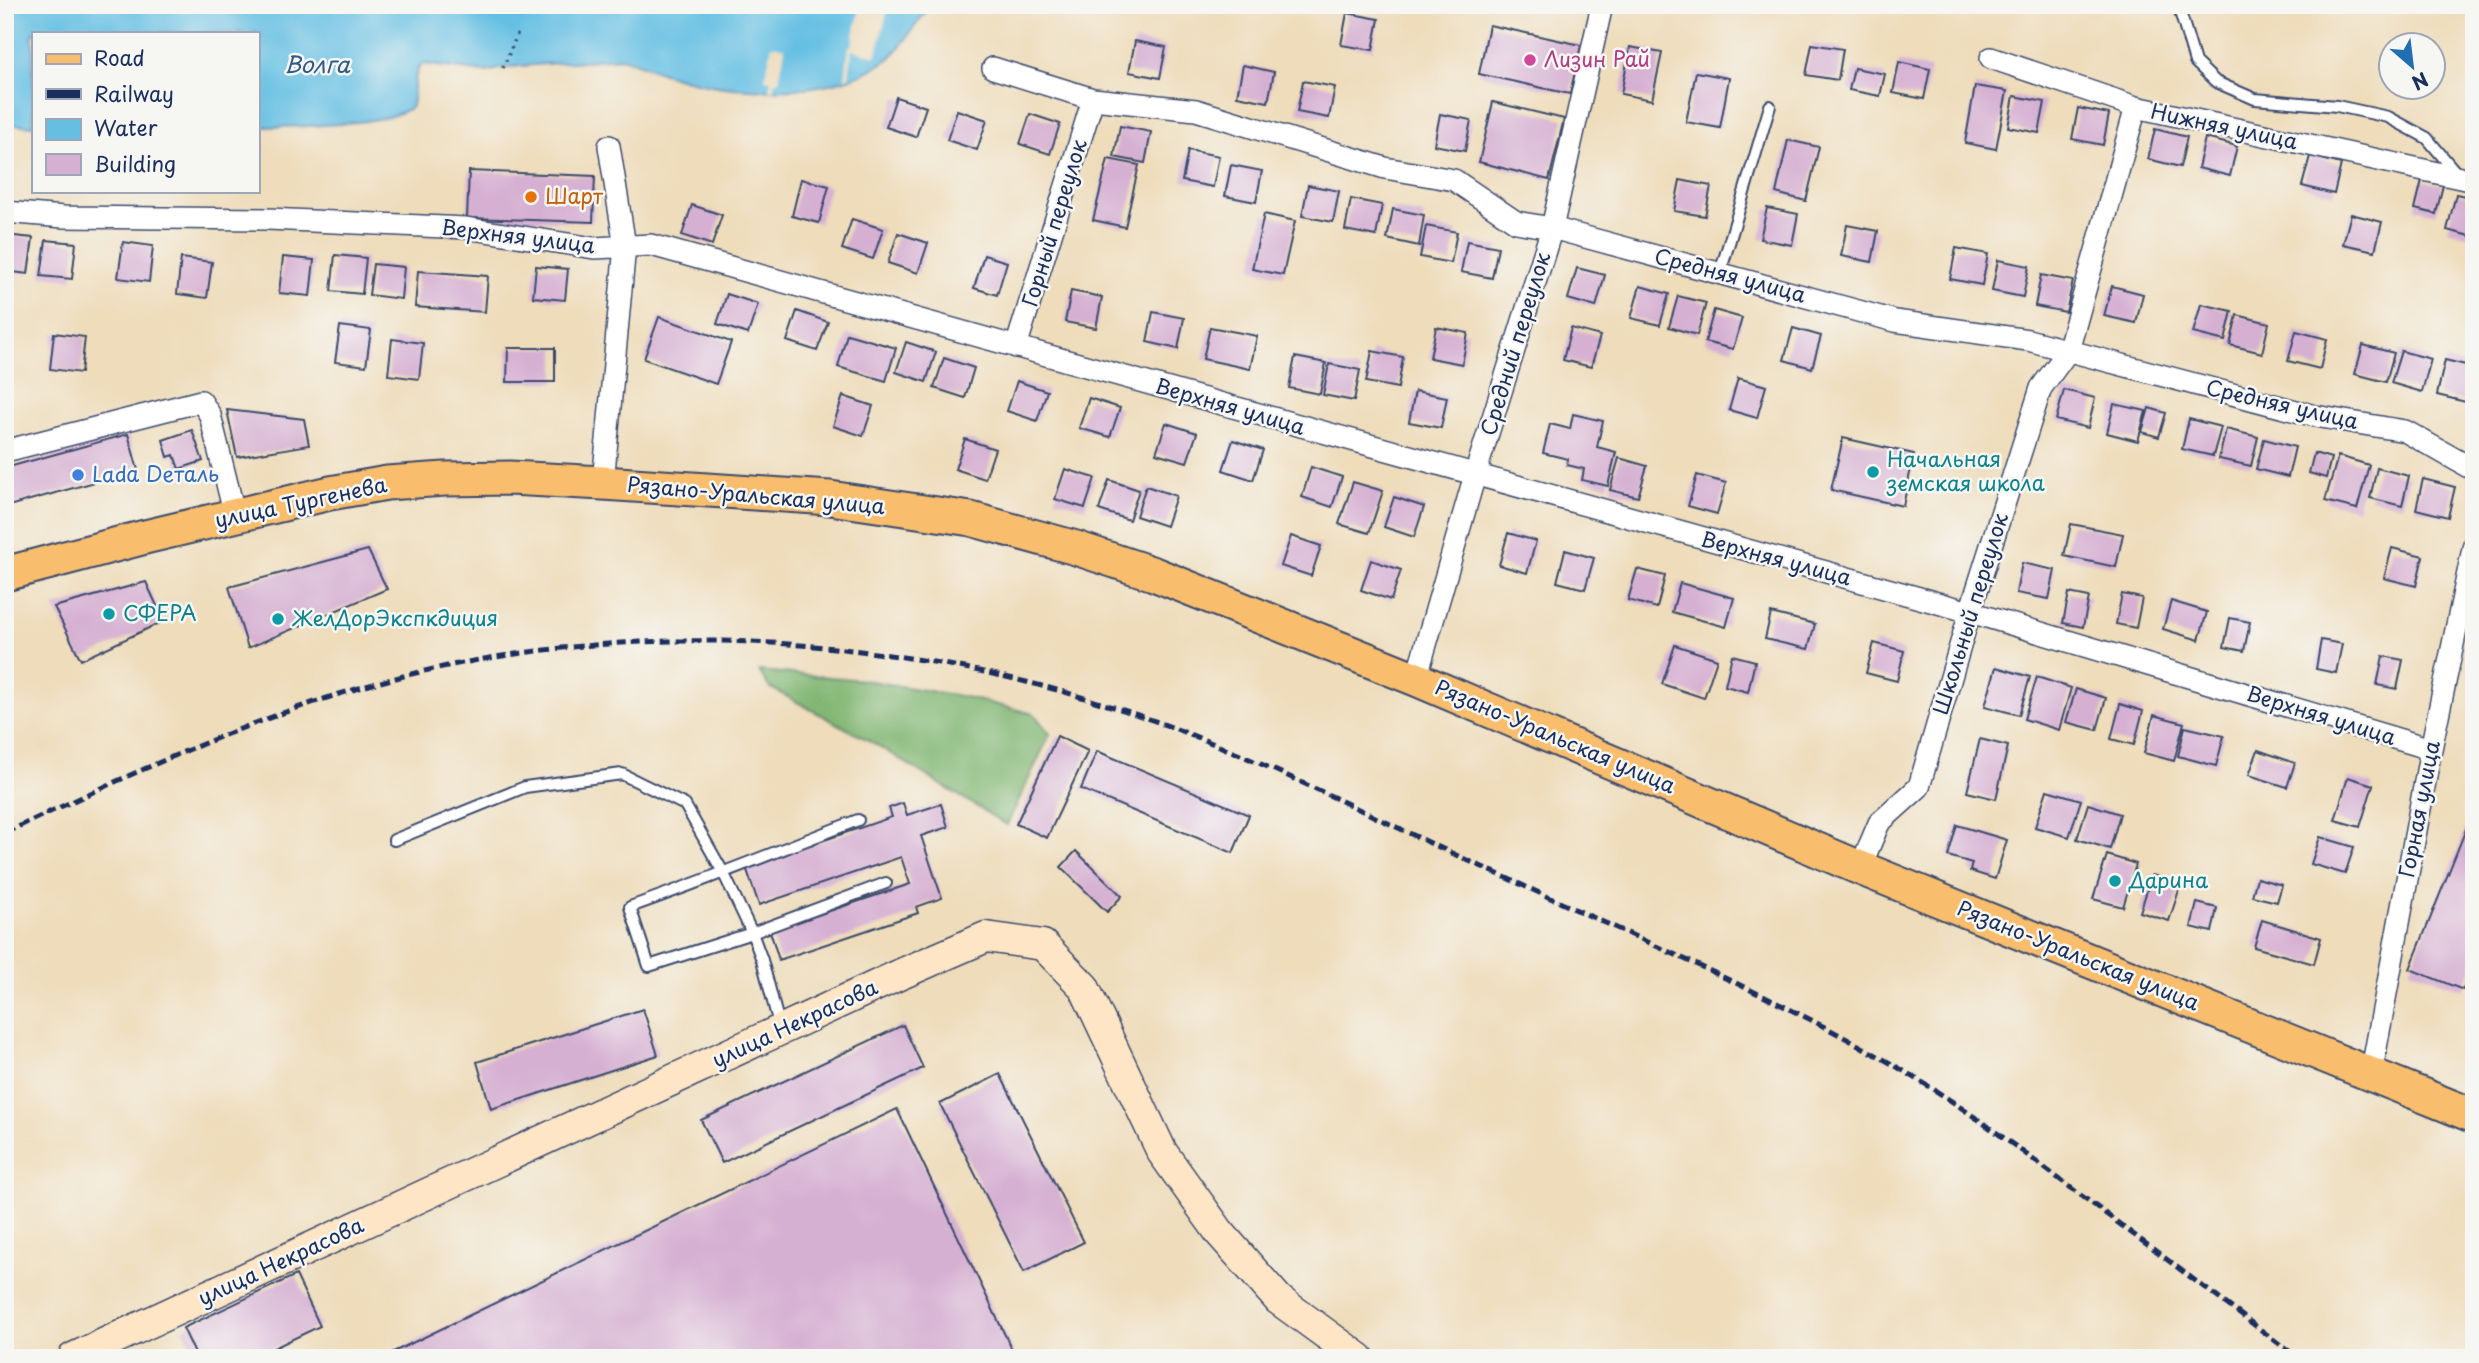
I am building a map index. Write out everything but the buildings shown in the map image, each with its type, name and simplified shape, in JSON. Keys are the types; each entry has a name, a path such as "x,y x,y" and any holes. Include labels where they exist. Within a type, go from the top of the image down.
{"main road":[{"name":"улица Тургенева","path":"5,574 330,493 387,483 510,478 603,483"},
{"name":"Рязано-Уральская улица","path":"603,483 830,498 971,519 1076,548 1154,574 1416,679 1860,868 2474,1116"}],"street":[{"name":"Средний переулок","path":"1416,679 1475,475 1552,228 1602,5"},
{"name":"Нижняя улица","path":"1992,58 2136,107 2468,180"},
{"name":"Средняя улица","path":"993,68 1093,99 1196,110 1385,168 1454,180 1516,222 1552,228 1895,321 2028,340 2315,416 2405,431 2474,470"},
{"name":"Горный переулок","path":"1016,347 1093,99"},
{"name":"Школьный переулок","path":"1860,868 1879,823 1919,787 2040,388 2068,351 2136,107"},
{"path":"603,483 625,246 609,146"},
{"name":"Верхняя улица","path":"5,212 64,217 268,219 466,228 594,248 651,245 1970,612 2431,749"},
{"path":"5,451 201,401 210,415 234,516"},
{"name":"Горная улица","path":"2371,1075 2431,749 2474,544"},
{"name":"улица Некрасова","path":"73,1358 986,937 1043,945 1084,987 1162,1152 1220,1233 1279,1300 1359,1358"}],"lane":[{"path":"2178,5 2195,62 2216,82 2255,99 2337,106 2388,117 2427,138 2468,180"},
{"path":"1720,273 1770,106"},
{"path":"394,840 525,787 622,774 685,805 724,874 752,933 762,960 780,1031"},
{"path":"858,820 745,862 724,874 630,907 649,966 752,933 886,883"}],"path":[{"path":"503,68 519,30"}],"green space":[{"path":"759,671 864,680 965,697 1034,714 1050,734 1007,825 870,741 769,687"}],"water":[{"name":"Волга","path":"5,5 932,5 891,57 861,74 835,83 777,90 719,86 666,74 621,58 509,67 485,72 423,64 415,77 412,106 401,113 339,124 291,127 259,127 259,32 32,32 32,126 5,124"}],"pier":[{"path":"874,5 874,9 887,13 876,56 852,50 849,77 845,79 849,46 852,46 860,7"},
{"path":"772,45 785,48 779,81 775,81 773,90 769,90 771,80 765,79"}],"railway":[{"path":"5,833 165,760 288,711 429,670 529,652 631,643 734,641 836,648 938,663 1038,685 1135,714 1217,745 1699,966 1835,1032 1901,1069 1972,1115 2298,1358"}],"place":[{"name":"Лизин Рай","path":"1530,60"},
{"name":"Шарт","path":"531,197"},
{"name":"Начальная земская школа","path":"1873,472"},
{"name":"Lada Dеталь","path":"78,475"},
{"name":"СФЕРА","path":"109,614"},
{"name":"ЖелДорЭкспкдиция","path":"278,619"},
{"name":"Дарина","path":"2115,881"}]}
